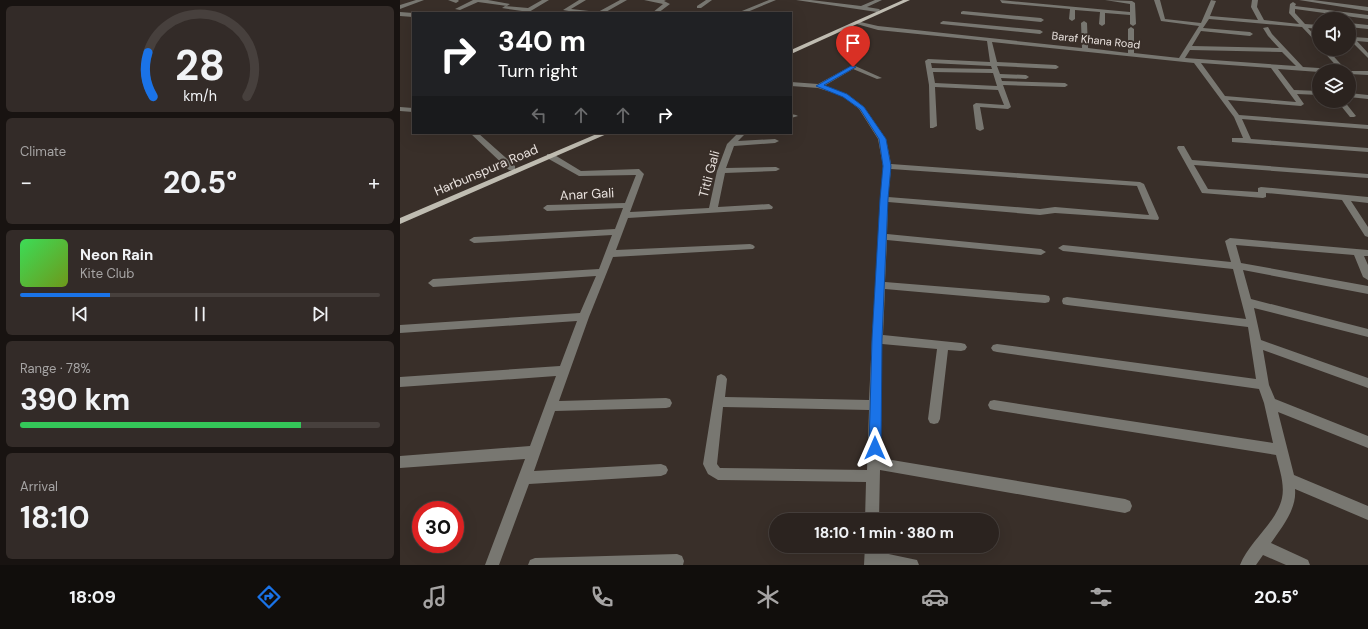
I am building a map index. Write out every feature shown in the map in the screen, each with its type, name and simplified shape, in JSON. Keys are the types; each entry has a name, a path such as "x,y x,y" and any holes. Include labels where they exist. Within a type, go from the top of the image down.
{"main road":[{"path":"792,51 898,0"},
{"path":"792,48 856,24 907,0"},
{"name":"Harbunspura Road","path":"400,222 591,134"},
{"name":"Harbunspura Road","path":"400,215 603,134"}],"street":[{"path":"400,7 421,0"},
{"path":"470,11 456,9 477,0 529,10 546,0"},
{"path":"541,0 546,0"},
{"path":"583,0 566,10 586,12"},
{"path":"602,12 624,0"},
{"path":"647,0 662,1 667,4 656,12"},
{"path":"698,7 709,0"},
{"path":"743,12 773,0"},
{"path":"799,0 877,10"},
{"path":"863,7 880,0"},
{"path":"1002,0 1010,4 1044,5 1133,14"},
{"path":"1055,6 1057,0"},
{"path":"1108,0 1132,2 1133,14 1131,54"},
{"path":"1157,0 1163,20 1250,34"},
{"path":"1255,0 1254,7 1262,22"},
{"path":"1302,0 1336,2 1368,9"},
{"path":"1181,60 1201,27 1213,1"},
{"path":"1336,2 1337,12"},
{"path":"1038,44 1044,5"},
{"path":"1312,35 1292,13 1292,5 1331,12"},
{"path":"1072,19 1073,8"},
{"path":"1102,24 1103,10"},
{"path":"963,13 1041,20"},
{"path":"1292,13 1312,16"},
{"path":"400,14 412,15"},
{"path":"978,26 982,15"},
{"path":"1356,15 1368,17"},
{"path":"1206,17 1312,26"},
{"path":"1084,22 1085,49"},
{"path":"944,23 1040,32"},
{"name":"Baraf Khana Road","path":"856,24 878,28 1181,60 1312,70"},
{"path":"1356,26 1368,27"},
{"path":"1266,28 1270,35 1302,69"},
{"path":"980,129 976,105 1008,107 999,86 989,39"},
{"path":"1356,39 1368,40"},
{"path":"1356,43 1368,56"},
{"path":"1188,48 1284,50"},
{"path":"1330,56 1338,64"},
{"path":"1196,61 1237,117 1248,141"},
{"path":"819,86 853,67 879,78"},
{"path":"933,126 930,70 995,70 1056,67"},
{"path":"1223,98 1301,104 1273,67"},
{"path":"932,85 999,86 1064,82 995,70"},
{"path":"1356,72 1368,73"},
{"path":"792,84 819,86 845,95 862,108 882,139 887,166 877,339 872,513"},
{"path":"1292,92 1312,93"},
{"path":"1356,96 1368,97"},
{"path":"1346,108 1352,116"},
{"path":"400,109 412,110"},
{"path":"1237,117 1368,127"},
{"path":"475,134 514,170"},
{"name":"Titli Gali","path":"627,210 713,209 721,171 731,144 741,134"},
{"path":"1235,140 1368,150"},
{"path":"731,144 775,141"},
{"path":"1181,148 1206,191 1263,195 1261,190 1368,200"},
{"path":"492,565 563,371 603,272 640,174 639,172 579,174 550,156"},
{"path":"1189,162 1368,176"},
{"path":"884,199 1040,212 1055,210 1155,218 1140,184 887,166"},
{"path":"721,171 776,169"},
{"path":"1345,198 1368,234"},
{"path":"713,209 769,206"},
{"name":"Anar Gali","path":"547,208 627,210"},
{"path":"474,240 618,232"},
{"path":"882,237 1041,252"},
{"path":"1247,565 1282,515 1289,497 1288,479 1270,403 1263,385 1253,324 1230,241 1363,252 1368,277"},
{"path":"609,254 750,247"},
{"path":"1063,248 1237,266 1368,290"},
{"path":"433,283 603,272"},
{"path":"881,285 1045,299"},
{"path":"1067,301 1253,324"},
{"path":"1247,302 1368,333"},
{"path":"400,329 584,317"},
{"path":"877,339 961,347"},
{"path":"1257,343 1368,383"},
{"path":"934,419 943,345"},
{"path":"997,348 1263,385"},
{"path":"400,382 563,371"},
{"path":"722,379 710,464 713,470 718,474 874,469 1125,506"},
{"path":"718,402 875,405"},
{"path":"550,406 666,403"},
{"path":"1270,403 1368,442"},
{"path":"994,405 1280,450"},
{"path":"400,462 534,452"},
{"path":"524,478 661,470"},
{"path":"1288,479 1368,513"},
{"path":"1261,546 1303,565"},
{"path":"871,556 912,565"},
{"path":"535,565 676,561"}],"route":[{"path":"853,67 819,86 845,95 862,108 882,139 887,166 877,339 875,448"}]}
